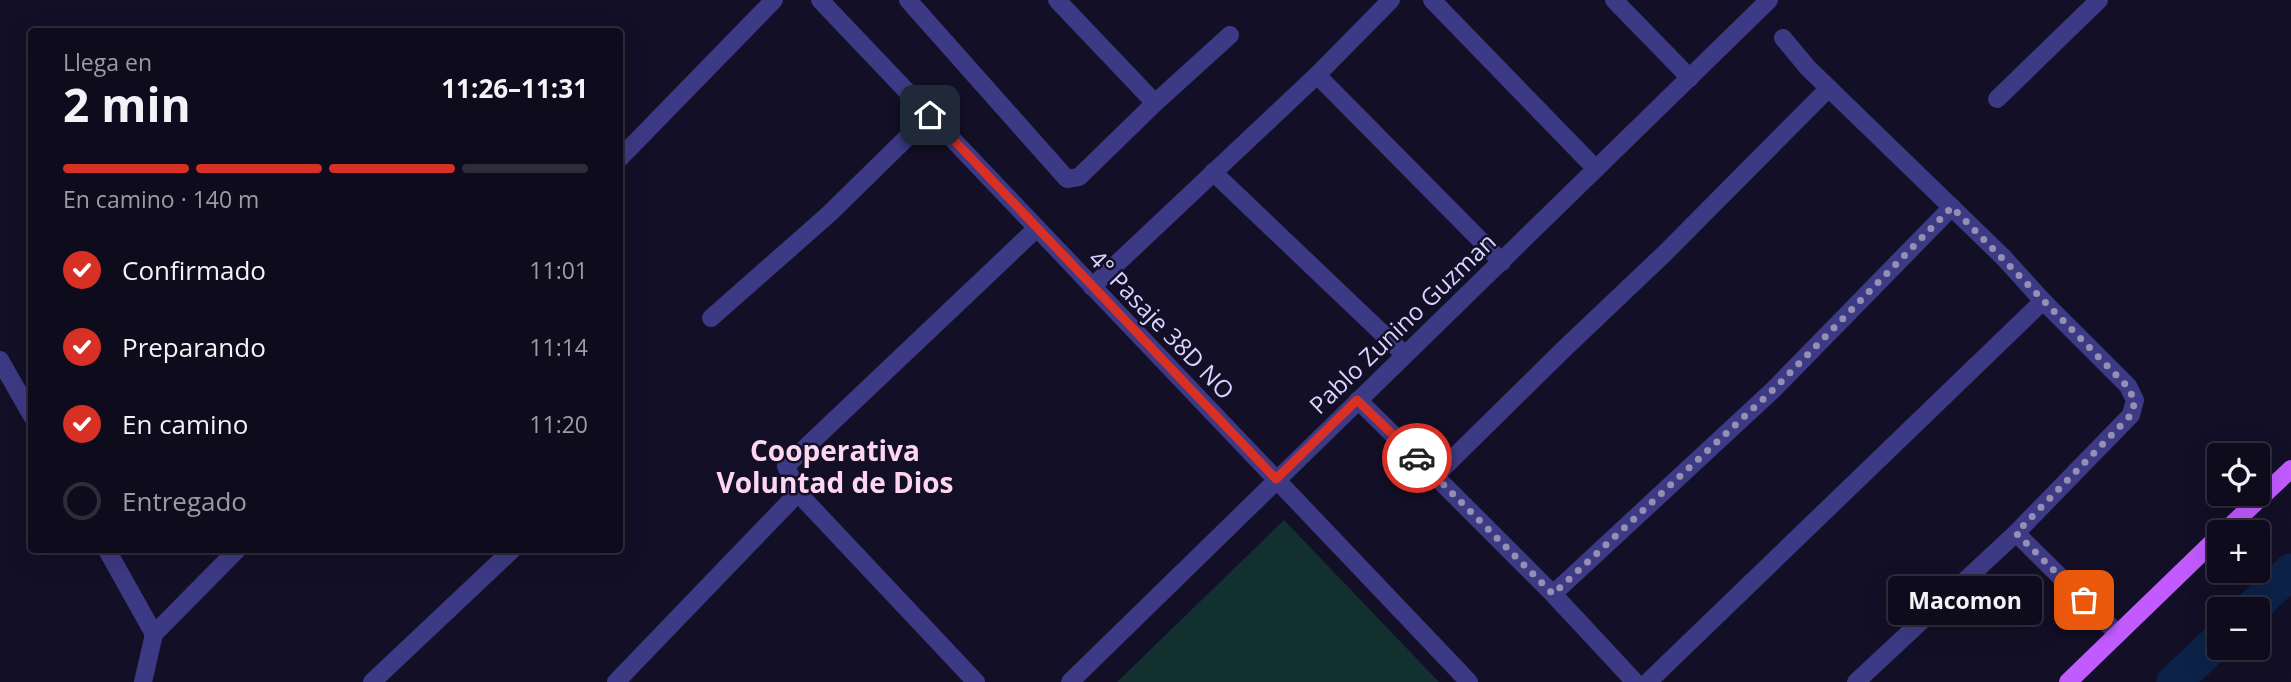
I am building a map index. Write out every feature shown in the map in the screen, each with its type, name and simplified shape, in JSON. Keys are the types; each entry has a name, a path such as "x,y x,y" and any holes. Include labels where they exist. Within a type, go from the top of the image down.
{"main road":[{"path":"2237,520 2291,469"},
{"path":"2068,682 2207,548"}],"street":[{"path":"623,155 774,0"},
{"name":"4° Pasaje 38D NO","path":"820,0 1469,682"},
{"path":"908,0 1067,178 1079,177 1230,35"},
{"path":"1057,0 1155,103"},
{"path":"1092,287 1317,75 1391,0"},
{"path":"1432,0 1596,169"},
{"path":"1614,0 1690,78"},
{"name":"Pablo Zunino Guzman","path":"1070,682 1769,0"},
{"path":"1997,99 2099,0"},
{"path":"1783,38 1829,88 1952,207 2127,386 2135,401 2131,415 2016,533 1856,682"},
{"path":"1317,75 1502,262"},
{"path":"1435,476 1663,255 1829,88"},
{"path":"711,318 829,214 930,115"},
{"path":"1213,172 1405,355"},
{"path":"1553,594 1774,389 1952,207"},
{"path":"976,682 798,493 786,466 1037,228"},
{"path":"1648,682 2043,301"},
{"path":"0,359 28,409"},
{"path":"1357,400 1553,594 1635,682"},
{"path":"623,680 798,493"},
{"path":"2016,533 2118,634"},
{"path":"109,553 154,634"},
{"path":"143,682 154,634 234,553"},
{"path":"372,682 509,553"}],"green space":[{"path":"1284,520 1439,682 1117,682"}],"waterway":[{"path":"2264,597 2291,571"},
{"path":"2174,682 2207,651"}],"way so far":[{"path":"1417,458 1553,594 1774,389 1952,207 2127,386 2135,401 2131,415 2016,533 2084,600"}],"place":[{"name":"Macomon","path":"2084,600"}],"district":[{"name":"Cooperativa Voluntad de Dios","path":"835,466"}],"route":[{"path":"930,115 1276,479 1357,400 1417,458"}]}
